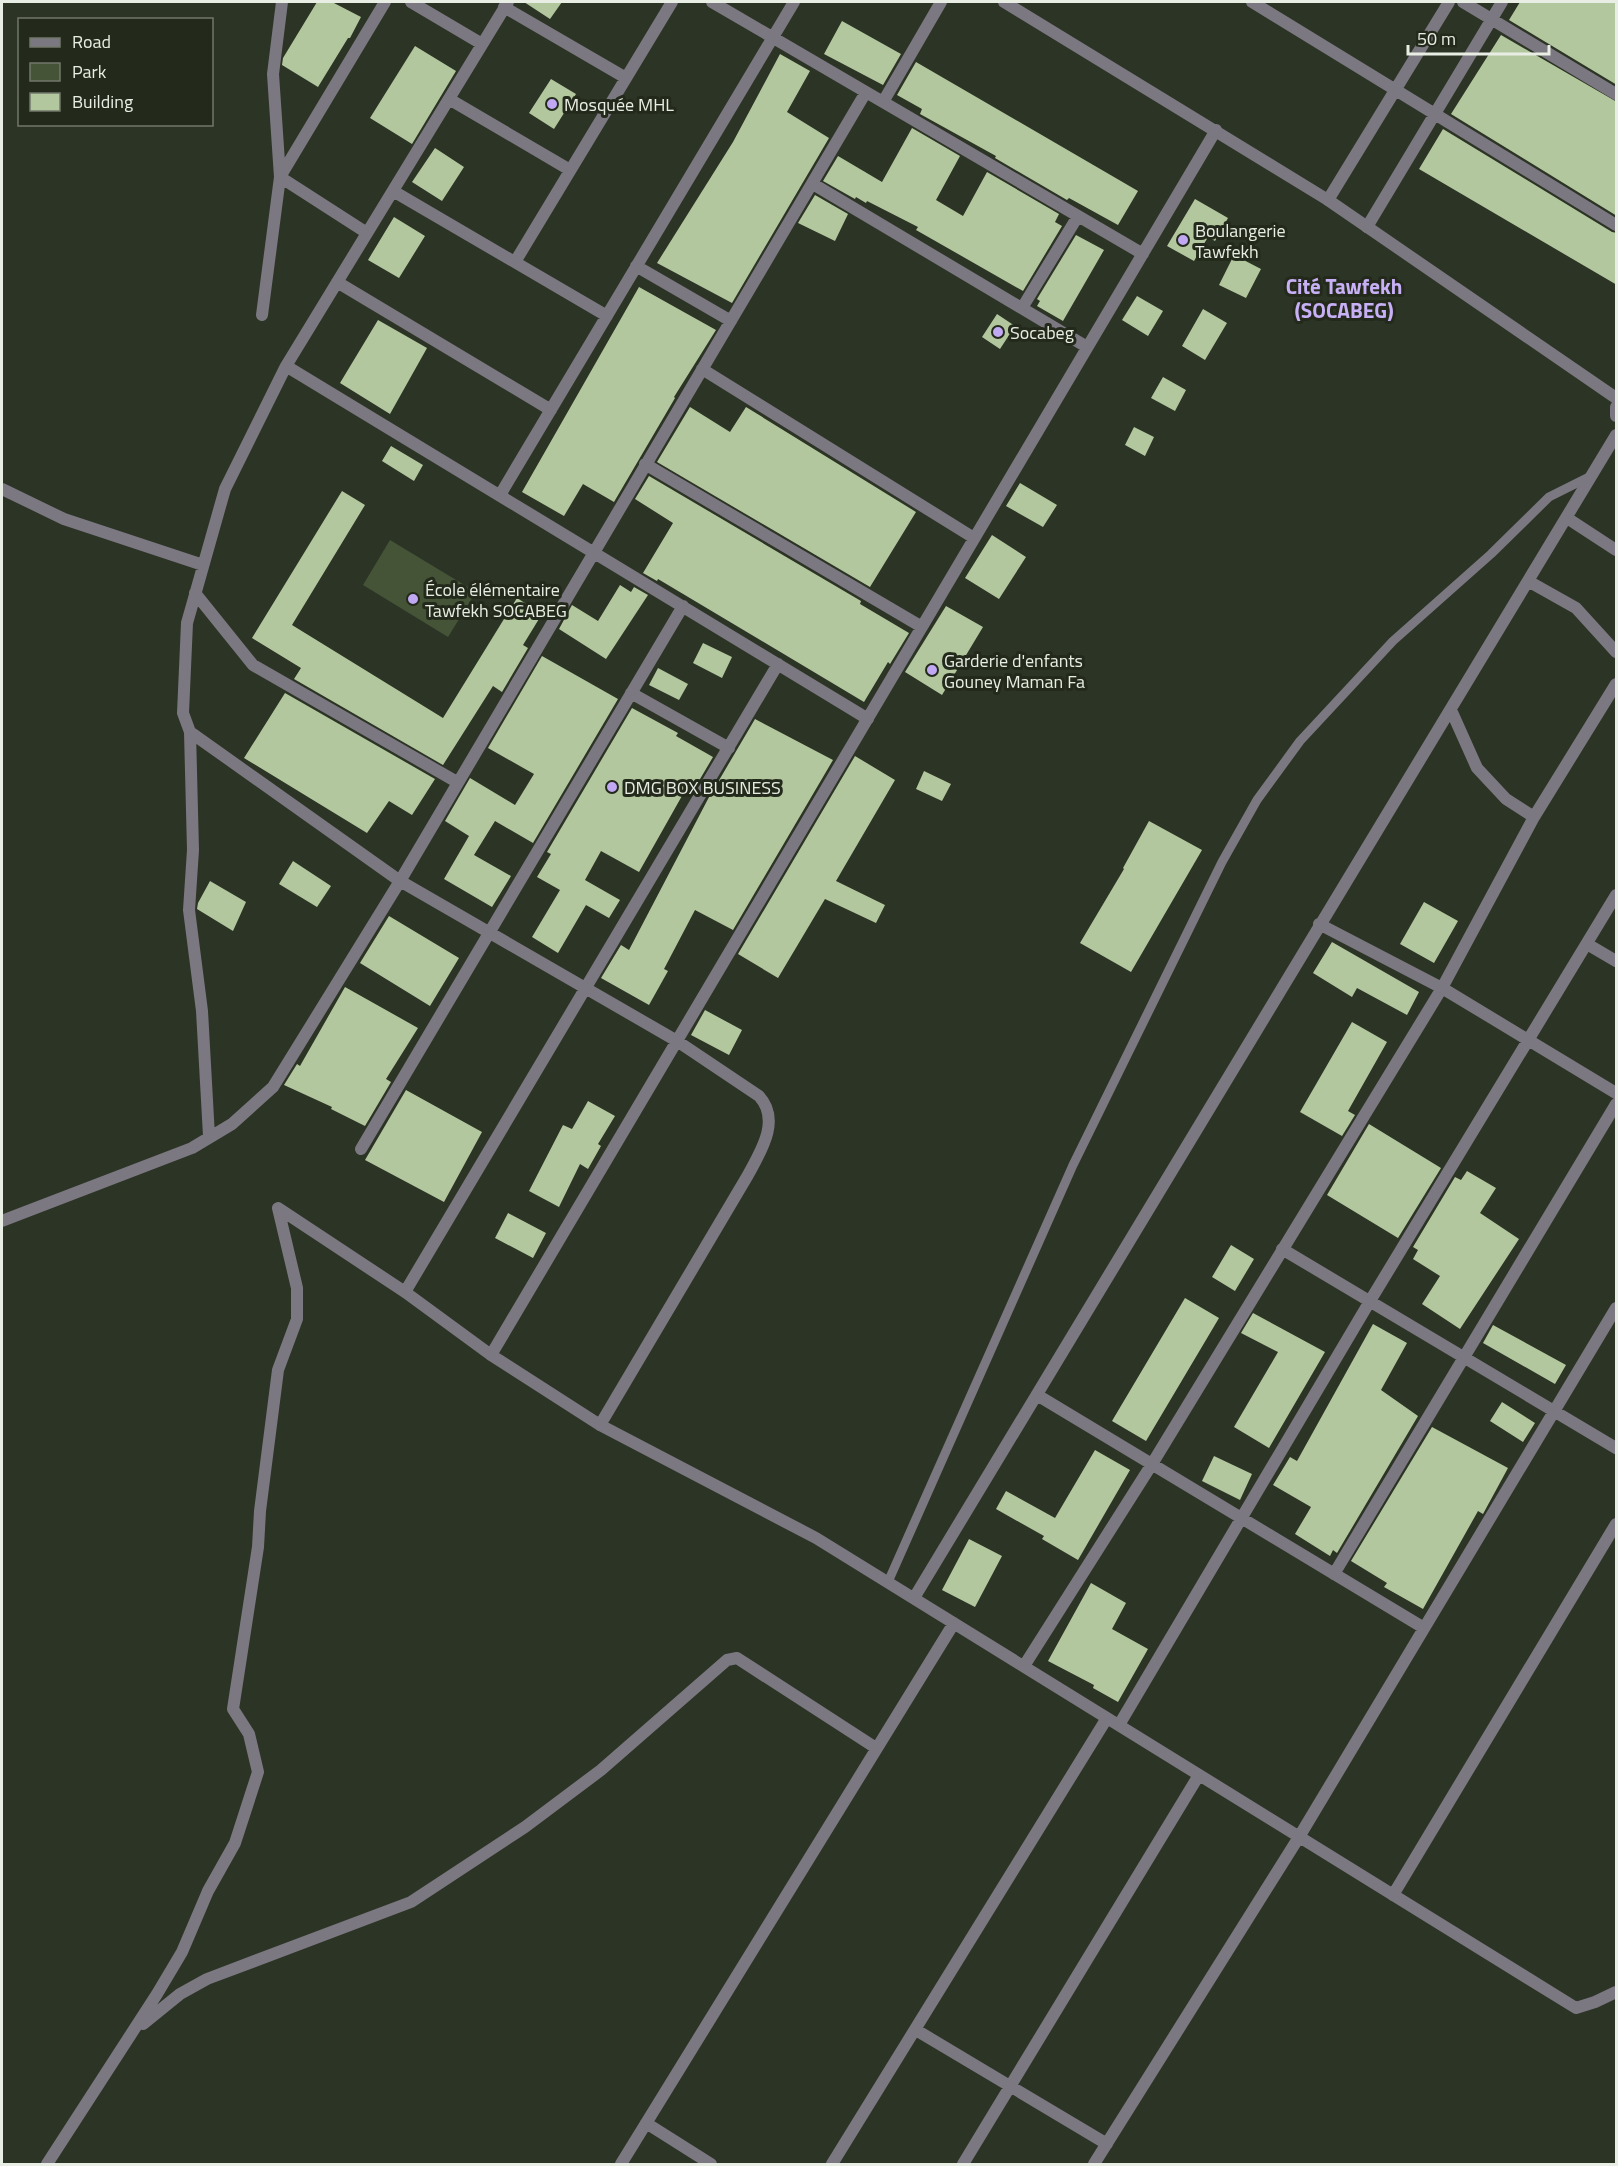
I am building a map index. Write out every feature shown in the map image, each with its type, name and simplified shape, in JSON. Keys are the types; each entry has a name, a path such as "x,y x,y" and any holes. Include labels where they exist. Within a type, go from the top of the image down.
{"street":[{"path":"262,315 280,177 273,74 282,2"},
{"path":"280,177 385,2"},
{"path":"411,2 482,44"},
{"path":"515,262 672,2"},
{"path":"712,2 1143,254"},
{"path":"500,495 794,2"},
{"path":"883,102 941,2"},
{"path":"1004,2 1328,200 1617,398"},
{"path":"1251,2 1617,225"},
{"path":"1328,200 1449,2"},
{"path":"1463,2 1617,94"},
{"path":"1367,227 1502,2"},
{"path":"209,1137 202,1011 189,910 193,850 190,732 183,714 187,623 225,489 286,366 506,4 626,78"},
{"path":"2,1221 192,1148 232,1124 273,1087 399,881 866,92"},
{"path":"449,99 570,170"},
{"path":"491,1355 1216,130"},
{"path":"280,177 367,233"},
{"path":"813,184 1087,347"},
{"path":"393,191 607,315"},
{"path":"1022,308 1078,216"},
{"path":"636,266 731,321"},
{"path":"337,282 551,410"},
{"path":"286,366 868,718"},
{"path":"702,369 974,538"},
{"path":"1617,407 1617,416"},
{"path":"914,1598 1617,435"},
{"path":"645,464 922,627"},
{"path":"2,489 63,519 203,565"},
{"path":"1567,518 1617,550"},
{"path":"1528,581 1576,608 1617,652"},
{"path":"195,593 253,665 457,782"},
{"path":"361,1149 683,606"},
{"path":"405,1292 778,664"},
{"path":"1024,1666 1152,1464 1442,988 1534,817 1617,684"},
{"path":"631,693 729,748"},
{"path":"1450,710 1477,768 1506,799 1534,817"},
{"path":"190,732 399,881 677,1041 759,1096 766,1104 769,1121 767,1139 600,1425"},
{"path":"1119,1725 1370,1301 1617,895"},
{"path":"1320,924 1442,988 1617,1093"},
{"path":"1587,944 1617,961"},
{"path":"1334,1574 1617,1104"},
{"path":"47,2164 135,2030 182,1952 208,1892 235,1843 258,1772 249,1734 233,1709 258,1548 260,1510 278,1370 297,1319 297,1288 278,1208 405,1292 491,1355 600,1425 816,1538 1576,2008 1617,1992"},
{"path":"1282,1249 1617,1448"},
{"path":"1094,2164 1299,1837 1617,1308"},
{"path":"1037,1395 1424,1628"},
{"path":"1393,1895 1617,1524"},
{"path":"621,2164 954,1623"},
{"path":"135,2030 180,1994 207,1979 411,1902 525,1827 601,1770 727,1660 737,1658 876,1748"},
{"path":"832,2164 1107,1718"},
{"path":"963,2164 1199,1775"},
{"path":"916,2030 1107,2144"},
{"path":"646,2123 711,2164"}],"lane":[{"path":"888,1582 1072,1165 1222,862 1257,800 1300,741 1393,641 1491,554 1549,498 1593,474"}],"green space":[{"path":"390,540 476,592 448,637 363,585"}],"building":[{"path":"317,2 332,2 361,17 318,87 282,65 283,58"},
{"path":"524,2 562,2 550,19"},
{"path":"1520,2 1617,2 1617,85 1509,20"},
{"path":"842,21 901,54 883,85 824,54"},
{"path":"1501,35 1617,102 1617,216 1451,114"},
{"path":"415,46 456,71 412,144 370,118"},
{"path":"780,54 810,71 787,112 829,138 732,303 657,263 733,142"},
{"path":"916,62 1138,191 1118,225 1069,198 1067,200 995,158 996,156 920,114 922,109 897,95"},
{"name":"Mosquée MHL","path":"551,79 576,94 554,129 529,113"},
{"path":"912,128 960,156 936,200 963,216 987,172 1059,214 1055,222 1062,226 1023,291 916,230 918,227 867,201 866,203 856,197 855,199 823,181 838,156 882,182"},
{"path":"1443,129 1617,233 1617,285 1419,169"},
{"path":"435,148 464,167 442,201 412,182"},
{"path":"815,195 848,214 835,241 798,223"},
{"path":"1195,199 1228,218 1215,241 1208,237 1194,261 1167,246"},
{"path":"394,217 425,236 399,278 368,260"},
{"path":"1076,235 1104,250 1063,321 1037,306 1040,301 1037,299"},
{"path":"1234,255 1261,269 1246,298 1219,285"},
{"path":"639,287 716,330 674,397 614,502 583,484 564,516 522,492"},
{"path":"1137,296 1163,311 1148,336 1122,320"},
{"path":"1203,309 1227,323 1205,360 1182,346"},
{"name":"Socabeg","path":"997,314 1015,326 1000,349 982,337"},
{"path":"378,320 427,348 390,414 340,383"},
{"path":"1163,377 1186,390 1175,411 1151,398"},
{"path":"690,407 730,432 746,407 916,512 870,587 657,462"},
{"path":"1134,427 1154,437 1145,456 1125,445"},
{"path":"391,446 423,465 414,481 382,461"},
{"path":"649,476 861,601 860,604 909,633 864,702 658,579 657,581 643,573 673,523 635,499"},
{"path":"1020,483 1057,505 1043,527 1006,506"},
{"path":"342,491 365,505 292,625 443,718 517,598 542,614 523,645 528,648 502,692 493,686 443,765 294,679 301,668 252,638"},
{"path":"992,535 1026,557 999,599 965,578"},
{"path":"620,585 631,592 634,587 648,595 606,659 559,629 572,605 598,621"},
{"path":"946,606 983,627 942,695 905,672"},
{"path":"703,643 732,657 722,678 693,663"},
{"path":"542,656 618,699 533,843 495,821 474,855 511,876 492,907 444,879 469,836 445,821 470,778 515,805 534,774 488,748"},
{"path":"658,668 688,684 679,700 649,685"},
{"path":"285,693 435,779 412,815 389,801 367,833 244,758"},
{"path":"632,708 678,733 676,736 713,757 693,791 687,787 639,872 601,851 585,880 620,900 609,918 586,905 558,953 532,937 560,890 537,877 551,854 547,852"},
{"path":"755,719 833,760 733,930 695,910 664,969 668,971 649,1005 601,978 621,945 629,950 708,799"},
{"path":"855,756 895,780 836,881 885,905 876,923 825,899 778,978 738,954"},
{"path":"924,771 951,784 942,801 916,789"},
{"path":"1149,821 1202,850 1131,972 1080,943 1124,869"},
{"path":"293,861 331,886 317,907 279,884"},
{"path":"210,881 246,902 233,931 197,909"},
{"path":"1424,902 1458,921 1434,963 1400,944"},
{"path":"389,916 459,958 430,1006 360,963"},
{"path":"1332,942 1419,992 1407,1015 1357,988 1352,997 1313,973"},
{"path":"345,987 418,1028 386,1079 391,1082 365,1126 331,1109 332,1107 284,1085 297,1064 300,1066"},
{"path":"705,1010 742,1030 729,1055 691,1035"},
{"path":"1352,1022 1387,1042 1348,1111 1355,1115 1342,1136 1300,1112"},
{"path":"406,1090 482,1132 444,1202 365,1160"},
{"path":"588,1101 615,1116 598,1144 601,1146 588,1169 580,1164 559,1207 529,1191 563,1125 572,1129"},
{"path":"1369,1124 1441,1168 1398,1238 1327,1195"},
{"path":"1467,1171 1496,1188 1480,1213 1519,1239 1460,1329 1422,1304 1440,1276 1413,1259 1418,1250 1413,1247 1455,1177 1461,1180"},
{"path":"508,1213 546,1233 533,1258 495,1238"},
{"path":"1231,1245 1254,1259 1235,1291 1212,1277"},
{"path":"1185,1298 1219,1318 1146,1441 1112,1421"},
{"path":"1253,1313 1325,1352 1269,1448 1234,1427 1278,1352 1241,1333"},
{"path":"1373,1324 1407,1343 1381,1390 1418,1416 1337,1553 1333,1550 1330,1556 1295,1534 1311,1507 1273,1485 1290,1457 1297,1461"},
{"path":"1493,1325 1566,1365 1555,1384 1483,1343"},
{"path":"1502,1402 1535,1423 1523,1442 1490,1421"},
{"path":"1432,1427 1508,1468 1483,1514 1478,1511 1423,1609 1384,1587 1387,1583 1351,1561"},
{"path":"1095,1450 1130,1470 1078,1560 1042,1539 1044,1536 996,1509 1006,1491 1055,1518"},
{"path":"1214,1456 1252,1474 1240,1500 1202,1481"},
{"path":"969,1539 1002,1556 975,1607 942,1590"},
{"path":"1091,1583 1126,1603 1112,1629 1148,1649 1118,1702 1093,1688 1094,1685 1048,1661"}],"place":[{"name":"Mosquée MHL","path":"552,104"},
{"name":"Boulangerie Tawfekh","path":"1183,240"},
{"name":"Socabeg","path":"998,332"},
{"name":"École élémentaire Tawfekh SOCABEG","path":"413,599"},
{"name":"Garderie d'enfants Gouney Maman Fa","path":"932,670"},
{"name":"DMG BOX BUSINESS","path":"612,787"}],"district":[{"name":"Cité Tawfekh (SOCABEG)","path":"1344,298"}]}
